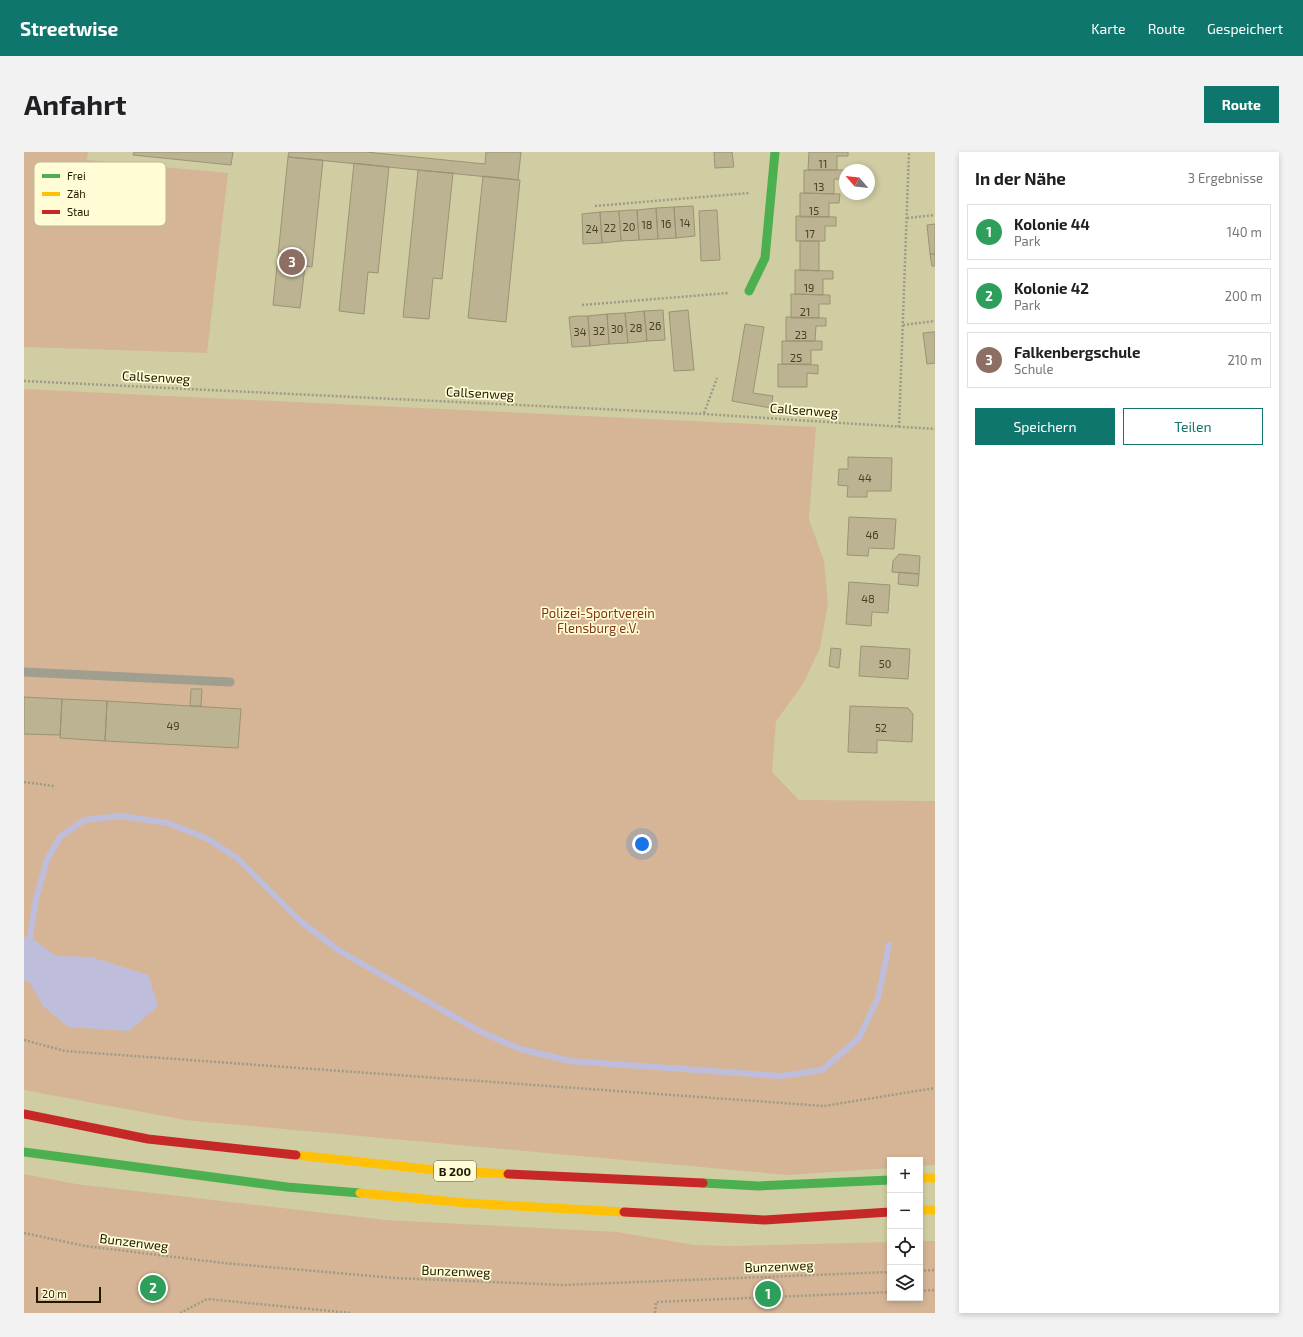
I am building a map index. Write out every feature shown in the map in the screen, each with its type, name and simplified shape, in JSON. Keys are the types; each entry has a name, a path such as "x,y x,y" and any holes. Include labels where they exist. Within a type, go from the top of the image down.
{"main road":[{"path":"749,291 765,258 775,152"},
{"name":"B 200","path":"24,1114 148,1138 435,1170 759,1186 887,1180"},
{"name":"B 200","path":"24,1152 152,1170 287,1186 466,1203 765,1220 887,1212"},
{"path":"923,1178 935,1178"},
{"path":"923,1210 935,1210"}],"lane":[{"path":"24,672 230,682"}],"path":[{"path":"899,427 910,152"},
{"path":"595,206 772,191"},
{"path":"907,218 935,215"},
{"path":"582,305 749,291"},
{"path":"903,325 935,322"},
{"path":"704,414 717,378"},
{"name":"Callsenweg","path":"24,381 704,414 935,429"},
{"path":"24,782 54,786"},
{"path":"24,1040 65,1051 824,1106 935,1088"},
{"name":"Bunzenweg","path":"24,1233 85,1246 223,1264 395,1278 562,1285 887,1272"},
{"path":"923,1271 935,1270"},
{"path":"923,1291 935,1290"},
{"path":"655,1313 656,1302 887,1292"},
{"path":"180,1313 207,1299 350,1313"}],"green space":[{"path":"24,152 88,152 87,160 109,162 34,162 34,226 166,226 166,167 228,173 207,353 24,347"},
{"name":"Polizei-Sportverein Flensburg e.V.","path":"24,389 816,427 809,519 824,561 828,603 820,648 803,684 776,721 772,772 799,800 935,801 935,1165 923,1166 923,1157 887,1157 887,1168 788,1175 185,1120 24,1090"},
{"path":"24,1174 76,1184 386,1220 617,1232 695,1245 730,1246 887,1242 887,1301 923,1301 923,1241 935,1241 935,1313 24,1313"}],"water":[{"path":"24,937 30,937 56,956 91,957 148,975 158,1006 129,1031 68,1027 43,1006 30,983 24,980"}],"building":[{"path":"134,152 233,152 231,165 133,155"},
{"path":"289,152 366,152 485,164 486,152 521,152 518,180 288,157"},
{"path":"714,152 732,152 734,167 715,168"},
{"path":"809,152 848,152 848,156 837,156 837,170 808,170"},
{"path":"288,157 323,160 312,267 305,266 300,308 273,305"},
{"path":"354,163 389,167 378,273 368,272 364,314 339,311"},
{"path":"418,170 453,173 442,279 433,278 429,319 403,317"},
{"path":"804,170 839,170 839,179 834,179 834,194 804,193"},
{"path":"483,176 520,180 506,322 468,318"},
{"path":"800,193 839,194 839,203 829,203 829,217 800,217"},
{"path":"693,206 695,236 676,238 674,207"},
{"path":"674,207 676,238 658,239 656,208"},
{"path":"656,208 658,239 639,240 637,210"},
{"path":"637,210 639,240 621,241 619,211"},
{"path":"717,210 720,260 701,261 699,211"},
{"path":"619,211 621,241 602,243 600,212"},
{"path":"600,212 602,243 583,244 582,214"},
{"path":"796,216 836,217 836,226 825,226 825,241 796,241"},
{"path":"935,224 935,254 930,254 927,225"},
{"path":"800,241 819,241 819,271 800,270"},
{"path":"930,254 935,254 935,266 932,266"},
{"path":"795,270 833,271 833,279 823,279 823,295 795,294"},
{"path":"791,294 830,295 830,304 819,304 819,318 791,318"},
{"path":"663,310 665,340 647,341 644,311"},
{"path":"688,310 694,370 674,371 669,312"},
{"path":"644,311 647,341 628,343 625,313"},
{"path":"625,313 628,343 609,344 607,314"},
{"path":"607,314 609,344 590,346 588,316"},
{"path":"588,316 590,346 572,347 569,317"},
{"path":"786,317 826,318 826,326 816,326 815,341 786,341"},
{"path":"745,324 764,327 753,393 773,396 771,408 732,401"},
{"path":"935,332 935,363 927,364 923,333"},
{"path":"782,341 822,341 822,350 811,350 811,364 782,364"},
{"path":"778,364 818,365 818,374 807,373 807,387 778,387"},
{"path":"848,457 892,458 891,491 867,491 867,497 847,497 848,486 838,485 839,469 848,469"},
{"path":"849,517 896,519 894,549 869,548 868,556 847,555"},
{"path":"899,554 920,556 919,574 892,572 893,561"},
{"path":"899,572 919,574 918,586 898,584"},
{"path":"849,582 890,585 888,613 872,612 871,626 846,624"},
{"path":"861,646 910,649 908,679 859,676"},
{"path":"831,648 841,649 839,668 829,666"},
{"path":"191,689 202,689 201,706 190,706"},
{"path":"24,697 62,699 60,735 24,734"},
{"path":"62,699 107,701 105,741 60,738"},
{"path":"107,701 241,709 238,748 105,741"},
{"path":"850,706 908,708 913,714 912,742 877,740 877,753 848,752"}],"waterway":[{"path":"30,937 36,899 47,860 60,837 84,820 121,816 168,823 208,839 237,858 299,920 338,950 479,1031 520,1049 570,1061 781,1076 822,1070 859,1038 878,998 889,945"}],"traffic: fast":[{"path":"749,291 765,258 775,152"},
{"path":"24,1152 287,1187 360,1193"},
{"path":"703,1183 759,1186 887,1180"}],"traffic: slow":[{"path":"296,1155 435,1170 508,1174"},
{"path":"923,1178 935,1178"},
{"path":"360,1193 466,1203 624,1212"},
{"path":"923,1210 935,1210"}],"traffic: jam":[{"path":"24,1114 148,1139 296,1155"},
{"path":"508,1174 703,1183"},
{"path":"624,1212 765,1220 887,1212"}],"place":[{"name":"Falkenbergschule","path":"292,262"},
{"name":"Kolonie 42","path":"153,1288"},
{"name":"Kolonie 44","path":"768,1294"}]}
